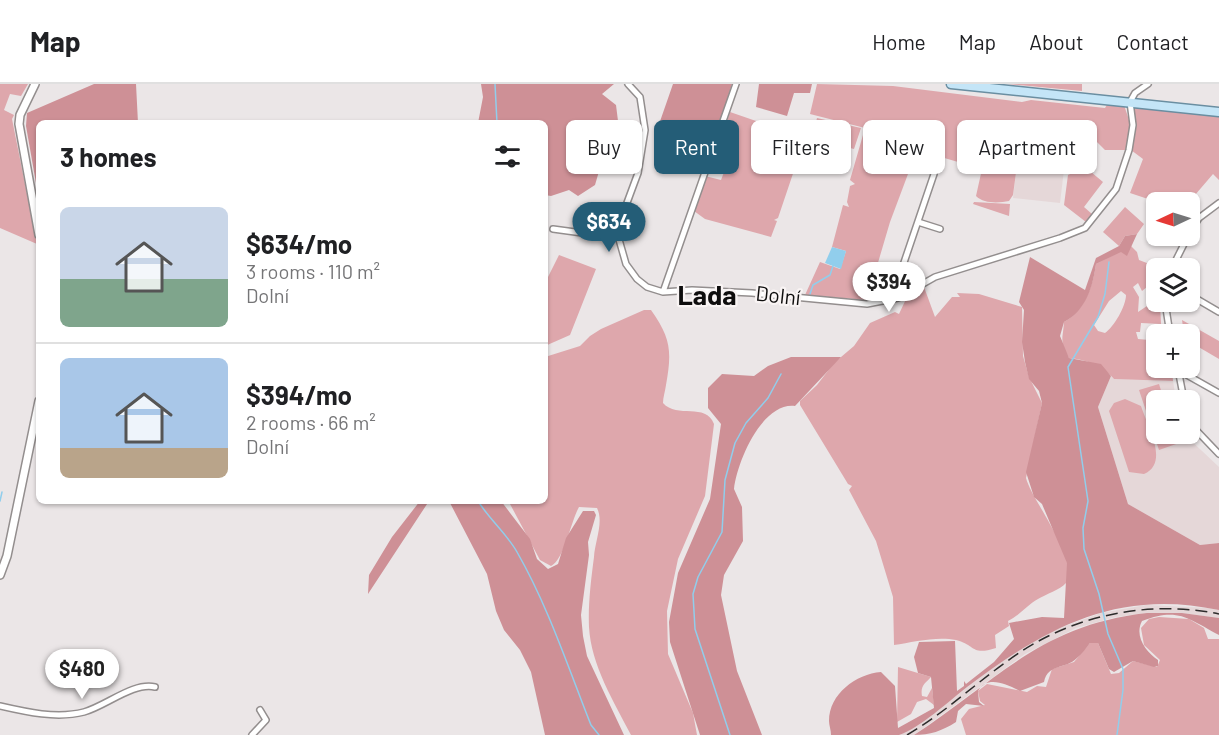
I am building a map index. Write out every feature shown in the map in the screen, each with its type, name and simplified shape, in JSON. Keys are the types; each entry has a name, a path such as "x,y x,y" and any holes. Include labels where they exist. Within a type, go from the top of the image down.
{"main road":[{"path":"951,84 1219,109"}],"street":[{"path":"35,84 18,124 36,219"},
{"path":"628,84 640,96 645,130 638,173 620,223 619,246 632,274 647,287 663,292 736,84"},
{"path":"1130,102 1135,93 1148,84"},
{"name":"Dolní","path":"663,292 692,290 752,293 867,304 898,298 935,277 1085,228 1116,189 1130,150 1133,125 1130,102"},
{"path":"898,298 895,289 934,174"},
{"path":"1200,217 1219,203"},
{"path":"918,222 940,229"},
{"path":"553,229 597,235 620,223"},
{"path":"1200,301 1219,312"},
{"path":"1193,378 1219,393"},
{"path":"0,575 36,414"},
{"path":"1200,434 1219,454"},
{"path":"0,706 43,714 82,712 134,690 155,687"},
{"path":"252,735 266,720 260,710"}],"shaded area":[{"path":"0,84 28,84 21,96 10,94 4,110 14,115 12,119 36,244 0,228"},
{"path":"94,84 136,84 138,120 36,120 36,183 26,126 27,113"},
{"path":"481,84 614,84 602,94 616,105 618,120 566,120 566,174 598,174 595,185 578,196 569,190 548,196 548,120 479,120 483,97"},
{"path":"673,84 732,84 721,120 660,120"},
{"path":"759,84 812,84 810,93 794,93 787,116 756,107"},
{"path":"817,84 893,86 1022,102 1031,100 1105,108 1108,103 1124,105 1131,126 1127,150 1105,150 1097,142 1097,120 957,120 957,162 945,158 945,120 863,120 863,127 851,124 851,120 834,120 810,114"},
{"path":"1008,84 1082,84 1082,91"},
{"path":"1136,106 1219,115 1219,180 1213,174 1198,192 1146,192 1146,198 1130,193 1143,159 1131,150 1136,124 1132,109"},
{"path":"730,112 753,120 751,120 751,174 793,174 778,218 774,220 777,221 771,237 705,219 694,211 705,176 721,180 723,174 739,174 739,120 727,120"},
{"path":"851,126 861,128 854,149 851,148"},
{"path":"863,135 863,174 908,174 890,222 867,300 805,295 820,262 840,269 846,251 832,247 843,205 849,207 847,202 850,186 855,184 850,180"},
{"path":"981,174 1016,174 1013,195 1009,201 987,202 976,196"},
{"path":"1016,174 1063,174 1060,203 1013,198"},
{"path":"1093,174 1103,182 1084,207 1092,214 1086,222 1064,205 1068,175"},
{"path":"974,202 1010,204 1009,216 973,204"},
{"path":"1125,207 1144,224 1137,234 1125,236 1119,246 1103,232"},
{"path":"1137,234 1127,256 1121,252 1096,264 1093,281 1083,305 1064,322 1060,336 1069,358 1101,364 1111,376 1098,407 1128,504 1200,545 1219,543 1219,610 1182,605 1148,604 1115,609 1084,618 1025,647 907,732 899,735 831,735 830,711 839,694 854,681 872,674 881,672 895,686 898,728 934,708 931,677 918,673 914,657 919,642 955,641 957,691 964,686 964,681 966,684 994,662 1014,639 1009,623 1042,617 1064,618 1067,563 1042,504 1034,497 1026,472 1042,403 1039,391 1029,379 1025,362 1022,342 1024,310 1019,302 1030,257 1085,290 1096,258 1119,246 1125,236"},
{"path":"1131,246 1137,252 1139,260 1146,263 1146,288 1142,291 1138,283 1133,287 1139,297 1138,312 1146,307 1146,312 1160,312 1161,324 1141,323 1140,332 1136,332 1138,339 1146,340 1146,378 1173,378 1173,381 1114,379 1094,364 1069,358 1063,344 1064,322 1083,304 1093,280 1096,264","holes":["1121,291 1126,295 1124,305 1112,326 1105,333 1098,331 1094,325 1109,301"]},
{"path":"559,255 596,269 570,335 548,345 548,277"},
{"path":"924,287 935,317 952,297 960,297 957,293 979,294 1022,307 1023,356 1029,377 1042,403 1026,478 1054,530 1067,561 1069,573 1066,583 1034,601 1008,621 1009,626 995,635 996,648 988,650 978,650 962,642 949,639 894,645 893,597 876,541 849,490 852,486 848,484 800,405 800,401 817,385 834,363 854,346 870,323 895,312 899,314 907,297"},
{"path":"644,310 651,310 663,329 668,346 669,363 663,403 676,410 705,414 714,424 705,496 678,559 667,611 668,654 693,713 697,735 631,735 604,683 594,655 589,627 591,583 600,519 597,508 579,507 560,556 551,566 540,560 510,504 548,504 548,356 580,346 601,329"},
{"path":"1200,330 1219,341 1219,359 1200,348"},
{"path":"791,357 841,357 795,406 783,407 772,413 753,436 740,464 734,489 742,507 743,541 724,575 721,595 737,671 762,735 700,735 670,642 669,622 678,573 710,499 721,424 708,408 708,388 722,374 754,376 768,366"},
{"path":"1111,376 1114,379 1173,381 1174,390 1146,390 1146,444 1195,444 1219,467 1219,543 1200,545 1128,504 1098,407"},
{"path":"1159,384 1161,390 1146,390 1146,411 1139,390"},
{"path":"1125,399 1141,406 1146,420 1146,444 1154,444 1156,453 1152,469 1144,474 1129,472 1109,411 1114,403"},
{"path":"1157,444 1176,444 1159,450"},
{"path":"418,504 427,504 368,594 369,575 392,537"},
{"path":"451,504 503,504 530,539 537,559 548,569 558,564 566,538 583,511 594,511 596,515 588,542 589,555 581,615 583,636 587,656 624,735 545,735 531,672 520,650 504,630 496,611 487,574"},
{"path":"1146,605 1208,608 1219,610 1219,618 1182,613 1147,613 1116,617 1076,628 1025,654 914,735 899,735 1021,647 1044,634 1101,613"},
{"path":"1147,613 1182,613 1219,618 1219,635 1191,620 1174,615 1142,621 1140,638 1149,653 1158,660 1158,666 1133,661 1114,672 1109,669 1098,643 1090,643 1072,662 1049,672 1044,682 1020,691 997,682 983,685 1048,642 1077,629 1110,619"},
{"path":"1159,617 1189,619 1204,628 1208,639 1219,639 1219,735 966,735 961,719 969,709 985,705 980,701 978,691 987,684 1027,692 1037,686 1046,687 1052,669 1074,662 1090,643 1098,643 1111,674 1119,673 1133,661 1157,667 1160,660 1144,645 1141,628 1149,619"},
{"path":"898,667 931,677 923,687 922,696 927,697 932,688 934,705 926,699 917,702 911,714 897,722"},
{"path":"982,686 978,691 979,702 984,706 966,704 958,711 956,722 951,725 931,733 914,735 944,714"}],"water":[{"path":"832,247 846,251 841,269 825,263"}],"waterway":[{"path":"495,84 497,120"},
{"path":"1109,262 1105,294 1098,317 1068,367 1088,501 1083,528 1084,549 1099,594 1108,634 1123,669 1123,690 1117,735"},
{"path":"810,294 813,285 830,275 833,266"},
{"path":"730,735 695,629 693,594 698,577 722,532 725,480 735,443 746,423 768,398 781,374"},
{"path":"0,501 2,492"},
{"path":"480,504 513,545 528,573 557,637 591,725 599,735"}],"railway":[{"path":"907,735 1022,651 1067,628 1092,619 1142,610 1194,610 1219,614"}],"district":[{"name":"Lada","path":"707,296"}]}
